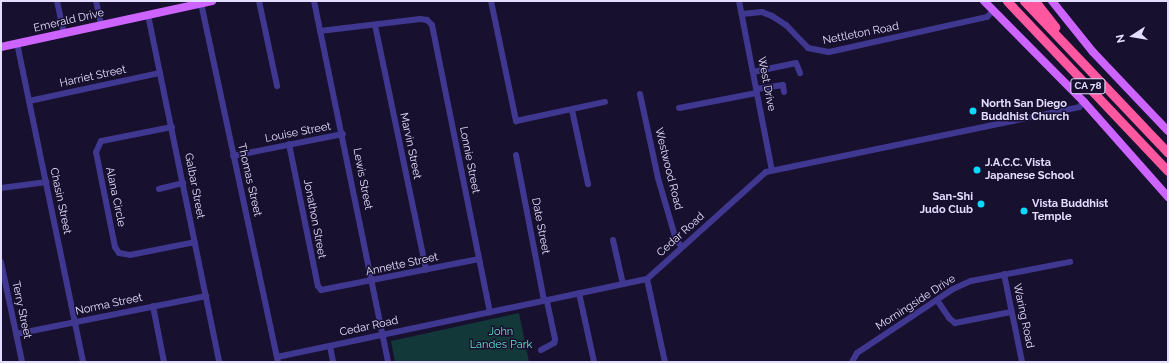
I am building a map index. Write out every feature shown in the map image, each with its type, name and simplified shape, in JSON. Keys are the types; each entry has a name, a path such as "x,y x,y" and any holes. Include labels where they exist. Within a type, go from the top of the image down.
{"highway":[{"name":"CA 78","path":"1007,1 1168,171"},
{"name":"CA 78","path":"1024,1 1168,153"},
{"path":"1035,1 1054,24 1060,40"}],"main road":[{"name":"Emerald Drive","path":"1,47 212,1"},
{"path":"984,1 1084,102 1168,197"},
{"path":"1052,1 1093,52 1168,131"}],"street":[{"path":"57,1 64,34"},
{"path":"96,1 101,24"},
{"path":"259,1 277,86"},
{"name":"Lewis Street","path":"314,1 343,134 388,362"},
{"path":"491,1 516,121 605,102"},
{"name":"West Drive","path":"739,1 772,170"},
{"name":"Thomas Street","path":"201,3 278,360"},
{"name":"Nettleton Road","path":"742,14 762,12 772,16 786,25 808,48 829,52 987,17 994,11"},
{"name":"Galbar Street","path":"148,14 219,362"},
{"name":"Lonnie Street","path":"375,25 420,19 427,20 432,25 490,312"},
{"path":"320,31 375,25"},
{"name":"Marvin Street","path":"375,25 426,270"},
{"name":"Chasin Street","path":"17,44 47,182 83,362"},
{"path":"753,72 796,63 800,73"},
{"name":"Harriet Street","path":"29,101 160,73"},
{"path":"679,108 783,85 784,92"},
{"name":"Westwood Road","path":"640,94 658,178 676,240 682,247"},
{"name":"Cedar Road","path":"278,360 383,334 647,279 731,205 753,181 772,170 1079,107 1084,102"},
{"path":"572,110 588,184"},
{"name":"Alana Circle","path":"172,127 100,141 96,152 115,247 119,253 130,255 195,242"},
{"name":"Louise Street","path":"233,156 343,134"},
{"name":"Jonathon Street","path":"289,144 318,286 321,290 328,290"},
{"name":"Date Street","path":"516,155 555,339 554,343 541,350"},
{"path":"1,188 47,182"},
{"path":"159,188 183,183"},
{"path":"613,240 623,284"},
{"name":"Annette Street","path":"328,290 479,259"},
{"name":"Terry Street","path":"1,262 22,362"},
{"name":"Morningside Drive","path":"852,362 857,354 937,300 971,281 1070,262"},
{"name":"Waring Road","path":"1004,274 1022,362"},
{"path":"647,279 665,362"},
{"path":"579,293 594,362"},
{"name":"Norma Street","path":"16,334 206,296"},
{"path":"937,300 949,318 955,323 1011,312"},
{"path":"153,306 164,362"},
{"path":"330,346 333,362"}],"green space":[{"name":"John Landes Park","path":"519,313 529,362 395,362 391,341"}],"place":[{"name":"North San Diego Buddhist Church","path":"973,111"},
{"name":"J.A.C.C. Vista Japanese School","path":"977,170"},
{"name":"San-Shi Judo Club","path":"981,204"},
{"name":"Vista Buddhist Temple","path":"1024,211"}]}
